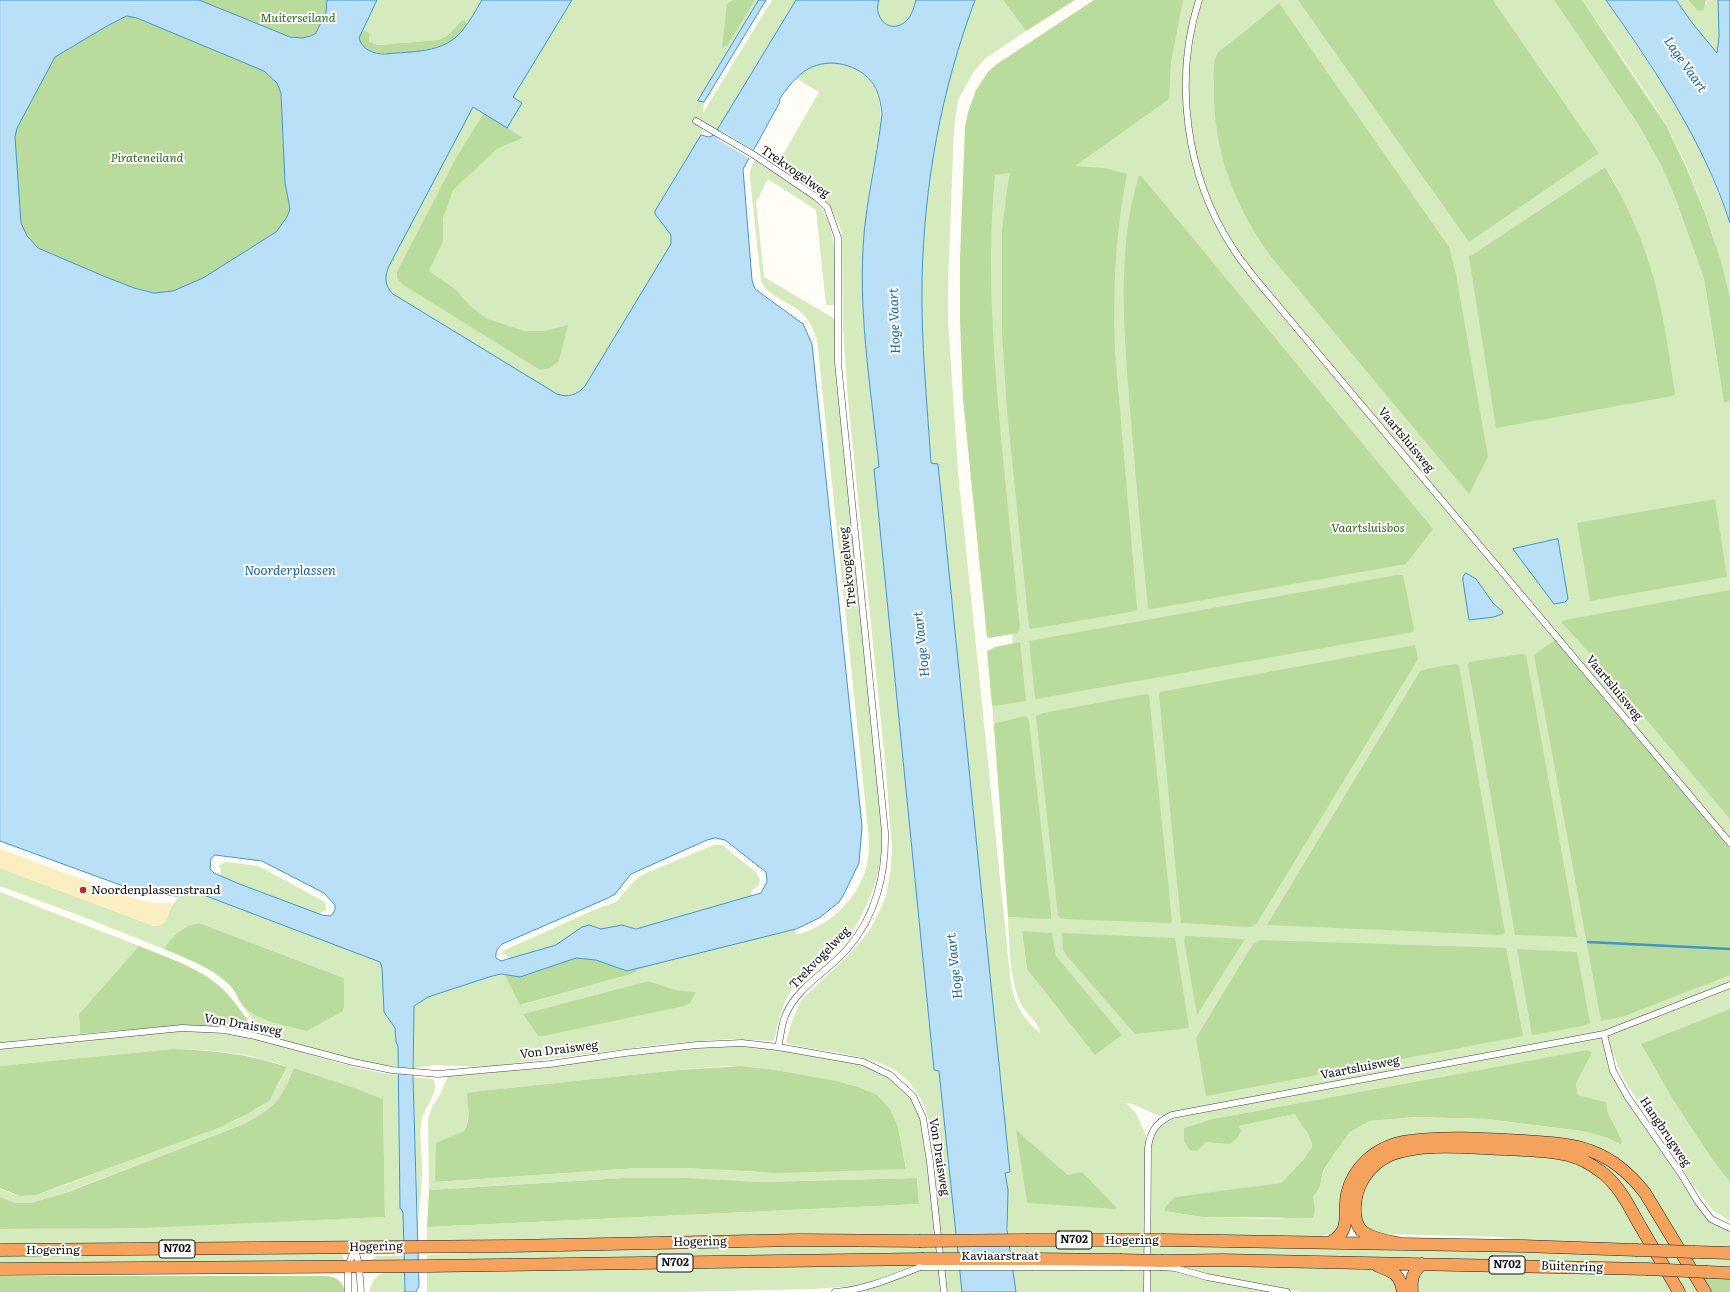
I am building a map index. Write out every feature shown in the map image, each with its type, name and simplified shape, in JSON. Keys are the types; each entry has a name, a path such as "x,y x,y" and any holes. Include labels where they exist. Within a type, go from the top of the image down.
{"highway":[{"path":"1330,1242 1340,1235 1344,1228 1347,1194 1356,1174 1372,1156 1388,1147 1411,1141 1445,1139 1507,1140 1569,1146 1592,1151 1607,1158 1638,1183 1705,1292"},
{"path":"1401,1244 1368,1235 1360,1229 1355,1217 1355,1199 1360,1184 1371,1168 1384,1158 1404,1151 1435,1148 1485,1148 1561,1153 1576,1157 1593,1166 1613,1182 1625,1199 1680,1292"},
{"name":"Hogering","path":"0,1250 355,1248 799,1240 1164,1240 1401,1244"},
{"name":"Buitenring","path":"1401,1244 1730,1253"},
{"name":"Hogering","path":"0,1269 819,1262 1162,1264 1222,1260 1367,1263"},
{"path":"1367,1263 1386,1269 1395,1274 1401,1282 1403,1292"},
{"name":"Buitenring","path":"1367,1263 1647,1269 1730,1273"},
{"path":"1412,1292 1412,1276 1422,1264"}],"street":[{"name":"Vaartsluisweg","path":"1199,0 1194,17 1187,60 1187,113 1200,179 1212,210 1232,247 1290,320 1730,843"},
{"name":"Trekvogelweg","path":"696,121 720,134 816,197 827,207 838,238 838,363 886,854 875,903 864,927 848,948 797,996 785,1015 778,1047"},
{"name":"Vaartsluisweg","path":"1147,1292 1148,1148 1152,1131 1156,1125 1166,1118 1172,1115 1604,1034 1730,985"},
{"name":"Von Draisweg","path":"0,1046 161,1028 199,1028 255,1036 353,1062 392,1070 419,1072 452,1073 550,1064 625,1053 697,1045 742,1043 778,1047 863,1062 890,1075 914,1096 923,1118 928,1147 944,1292"},
{"name":"Hangbrugweg","path":"1604,1034 1613,1071 1627,1096 1681,1174 1698,1202 1711,1218 1730,1228"},
{"path":"348,1292 355,1248"},
{"path":"355,1248 353,1266 361,1292"},
{"path":"834,1292 850,1291 871,1286 921,1263"},
{"path":"1162,1264 1207,1277 1287,1292"}],"green space":[{"name":"Muiterseiland","path":"199,0 327,0 326,12 316,33 302,38 290,37"},
{"path":"377,0 482,0 468,23 462,20 447,36 438,40 378,45 369,42 370,33 363,30"},
{"path":"567,0 762,0 703,101 705,102 703,106 703,113 772,0 796,0 717,131 703,122 702,137 677,237 574,409 375,286 472,104"},
{"path":"733,0 755,0 727,46 722,48 727,4"},
{"path":"879,0 916,0 913,11 907,20 901,25 890,26 881,19 878,13"},
{"name":"Vaartsluisbos","path":"975,0 1003,0 1026,31 986,58 974,71 958,100 954,128 948,320 958,472 1011,985 1015,1000 1021,1012 1040,1033 1036,1022 1024,1009 1018,997 1011,966 1009,944 1008,917 1031,918 1018,718 995,723 994,727 992,705 1017,702 977,144 1164,0 1454,0 1599,153 1493,0 1554,0 1638,124 1663,169 1676,200 1704,279 1724,403 1730,401 1730,1043 1645,1051 1673,1100 1714,1162 1730,1182 1730,1221 1713,1211 1693,1185 1624,1080 1613,1054 1608,1055 1610,1066 1710,1216 1730,1227 1730,1248 1682,1246 1610,1156 1380,1147 1335,1233 1314,1237 1151,1235 1152,1139 1160,1127 1165,1123 1170,1120 1196,1114 1390,1076 1327,1083 1185,1110 1163,1116 1133,1104 1126,1103 1136,1113 1146,1135 1145,1235 1008,1235 1008,1190 1005,1173 1010,1172 938,464 931,463 922,327 923,246 931,174 936,139 944,104 963,34","holes":["1605,167 1608,171 1618,189 1641,243 1654,283 1660,312 1577,186","1022,931 1033,932 1027,969","1590,1057 1576,1084 1578,1095 1606,1102 1608,1113 1622,1140 1621,1145 1608,1138 1582,1131 1487,1119 1416,1117 1370,1121 1350,1132 1334,1154 1323,1172 1320,1187 1312,1197 1315,1211 1277,1219 1202,1217 1164,1211 1186,1195 1190,1196 1281,1183 1304,1159 1312,1147 1308,1133 1295,1114 1239,1126 1230,1143 1206,1142 1184,1128 1212,1119 1507,1065","1017,1131 1068,1175 1027,1203"]},
{"path":"1003,0 1075,0 1026,31"},
{"path":"1094,0 1183,0 1171,62 1169,99 1075,166 1104,168 1127,174 1117,241 1114,329 1137,607 1136,611 1031,629 1029,627 1007,410 1002,334 1002,231 1010,173 994,175 991,244 992,312 1002,448 1020,629 1017,633 989,638 987,637 963,399 960,322 960,258 965,127 968,112 976,90 988,72 997,64"},
{"path":"1298,0 1493,0 1599,153 1469,242"},
{"path":"1554,0 1582,0 1666,125 1687,169 1705,213 1721,261 1730,297 1730,401 1724,403 1704,279 1676,200 1663,169 1638,124"},
{"path":"1582,0 1606,0 1684,117 1708,168 1730,223 1730,297 1719,255 1698,193 1681,153 1651,100"},
{"path":"1676,0 1688,0 1695,8 1707,3 1706,0 1718,0 1719,37 1717,54 1693,24"},
{"path":"1688,0 1706,0 1704,9 1701,11 1697,10"},
{"path":"1279,3 1449,247 1456,274 1488,457 1469,494 1272,258 1247,218 1236,197 1221,153 1217,130 1214,107 1214,63 1216,56 1221,49"},
{"name":"Pirateneiland","path":"127,16 137,18 264,71 277,83 281,93 285,183 290,209 287,217 276,232 203,278 173,291 154,293 134,288 38,248 27,236 21,223 15,137 17,128 55,57 107,26"},
{"path":"462,20 468,23 455,38 439,47 427,50 397,53 370,51 361,46 359,38 363,30 370,33 369,42 378,45 438,40 447,36"},
{"path":"832,62 840,63 853,68 868,79 877,94 881,111 880,129 870,189 863,249 862,276 864,330 879,467 874,469 932,1052 934,1070 939,1071 962,1292 946,1292 931,1129 917,1092 904,1077 887,1066 853,1055 788,1044 786,1042 792,1021 802,999 852,952 871,928 886,896 891,869 892,847 885,761 848,400 843,328 842,232 832,210 821,196 800,179 777,165 819,92 796,78 812,67"},
{"path":"484,113 523,138 498,148 453,190 443,218 443,241 429,271 455,289 469,305 487,319 524,331 545,331 568,325 559,361 550,368 540,370 402,284 397,278 397,272 456,158"},
{"path":"754,162 757,162 815,200 823,211 829,224 832,236 835,264 835,305 826,305 816,210 768,179 756,202 764,277 835,319 836,364 881,819 881,852 873,890 850,934 835,950 802,977 789,994 782,1010 773,1041 729,1039 664,1044 487,1067 434,1065 414,1068 414,1006 428,997 489,977 505,975 521,1005 635,973 639,967 795,929 796,935 809,931 833,917 852,897 865,873 869,852 868,830 817,339 803,314 774,295 764,287 761,281 750,171","holes":["648,981 676,990 695,992 523,1014"]},
{"path":"1605,167 1627,206 1649,262 1663,320 1675,394 1672,396 1496,428 1469,257"},
{"path":"1139,176 1141,176 1177,219 1433,529 1406,564 1152,609 1148,608 1129,391 1124,297 1124,266 1127,234"},
{"path":"1715,499 1727,577 1590,601 1577,523"},
{"path":"1403,575 1414,629 1413,632 1036,699 1035,697 1029,641"},
{"path":"1730,590 1730,819 1597,661 1561,622 1565,620"},
{"path":"1556,639 1730,846 1730,975 1622,1017 1601,1021 1534,655"},
{"path":"1020,642 1026,701 994,706 992,705 987,651 995,647"},
{"path":"1415,645 1418,659 1257,923 1250,927 1181,923 1159,695 1160,692"},
{"path":"1521,654 1526,655 1577,937 1515,935 1468,665 1469,662"},
{"path":"1456,664 1459,665 1505,933 1501,935 1267,925 1420,671"},
{"path":"1146,694 1149,695 1172,922 1062,919 1058,916 1036,716 1043,713"},
{"path":"1026,716 1029,721 1051,913 1051,918 1047,919 1008,917 994,727 995,723"},
{"path":"714,845 722,845 757,873 760,880 759,885 751,891 752,897 636,929 622,925 601,929 592,925 556,945 508,959 506,955 502,954 503,951 594,910 616,902 636,879 644,874"},
{"path":"226,862 258,866 325,902 326,910 319,914 220,876 221,869 218,866"},
{"path":"0,868 154,926 182,894 193,891 380,962 382,968 384,1012 395,1028 396,1042 398,1046 398,1067 362,1062 263,1035 244,1007 263,1019 343,1011 344,978 199,923 189,926 179,932 170,940 164,949 0,886"},
{"path":"0,892 139,946 79,1014 80,1034 0,1043"},
{"path":"199,923 344,978 343,1011 307,1031 265,1019 250,1012 242,1005 233,989 210,970 164,949 170,940 179,932 189,926"},
{"path":"1022,931 1052,933 1056,956 1122,1035 1095,1055 1027,969"},
{"path":"1062,933 1175,938 1189,1028 1135,1034 1066,955 1063,950"},
{"path":"1185,936 1245,939 1197,1015 1184,940"},
{"path":"1261,940 1506,948 1523,1036 1206,1096 1196,1038 1253,944"},
{"path":"139,946 205,975 225,991 253,1030 249,1032 182,1025 80,1034 79,1014"},
{"path":"1517,949 1577,952 1590,1023 1582,1026 1532,1035"},
{"path":"576,958 596,960 627,971 639,967 635,973 520,1005 505,975 520,977"},
{"path":"648,981 676,990 696,992 690,1003 684,1006 543,1036 538,1036 523,1014"},
{"path":"1730,1009 1730,1182 1714,1162 1673,1100 1641,1044"},
{"path":"161,1031 208,1032 255,1039 362,1069 398,1075 400,1208 403,1212 404,1242 0,1244 0,1229 145,1227 385,1217 383,1099 294,1068 283,1092 271,1109 244,1124 67,1192 31,1203 16,1203 0,1197 0,1188 20,1195 32,1195 52,1190 236,1120 255,1110 268,1100 278,1087 287,1067 245,1055 216,1051 172,1049 0,1066 0,1048"},
{"path":"718,1045 765,1047 839,1058 879,1069 908,1093 918,1109 922,1122 936,1235 427,1242 427,1227 919,1204 917,1178 760,1182 623,1178 429,1190 428,1120 432,1107 440,1095 448,1076 590,1061","holes":["741,1066 776,1070 849,1084 867,1090 898,1127 906,1168 756,1172 686,1168 638,1168 435,1182 450,1137 464,1131 467,1125 471,1092 678,1070"]},
{"path":"172,1049 202,1050 244,1056 287,1067 270,1100 248,1114 218,1128 36,1195 20,1196 0,1188 0,1066"},
{"path":"1588,1050 1592,1053 1576,1084 1578,1095 1606,1102 1608,1113 1622,1140 1621,1145 1608,1138 1582,1131 1487,1119 1416,1117 1370,1121 1350,1132 1323,1171 1320,1187 1313,1197 1315,1211 1313,1218 1202,1217 1164,1211 1166,1206 1175,1197 1281,1183 1304,1159 1312,1147 1308,1133 1295,1114 1239,1126 1241,1131 1238,1137 1230,1144 1206,1142 1197,1151 1190,1150 1184,1141 1184,1128 1212,1119"},
{"path":"741,1066 776,1070 836,1081 859,1087 877,1095 890,1109 898,1127 906,1169 780,1173 686,1168 638,1168 435,1182 436,1143 464,1131 468,1123 467,1094 471,1092 678,1070"},
{"path":"294,1068 383,1099 385,1217 143,1228 0,1229 0,1197 16,1203 31,1203 68,1192 244,1124 264,1112 276,1102"},
{"path":"413,1077 433,1079 435,1084 433,1095 421,1122 420,1134 422,1175 418,1219"},
{"path":"1016,1130 1068,1175 1082,1172 1116,1207 1116,1209 1027,1203"},
{"path":"1423,1151 1567,1156 1609,1182 1649,1245 1537,1243 1500,1237 1386,1234 1367,1229 1359,1218 1361,1188 1384,1161"},
{"path":"1589,1153 1631,1181 1680,1255 1730,1257 1730,1267 1701,1292 1683,1292 1667,1265 1395,1258 1151,1255 1151,1244 1661,1254 1643,1224 1580,1154"},
{"path":"623,1178 684,1178 760,1182 917,1178 919,1204 427,1227 429,1190"},
{"path":"1009,1244 1145,1244 1145,1255 1010,1254"},
{"path":"937,1245 938,1255 427,1261 427,1255 540,1250"},
{"path":"341,1253 344,1261 0,1265 0,1256"},
{"path":"376,1256 404,1256 404,1262 370,1262"},
{"path":"922,1264 857,1286 813,1289 680,1292 427,1292 427,1271"},
{"path":"1171,1264 1371,1268 1381,1270 1395,1278 1399,1292 1301,1292 1196,1272"},
{"path":"1421,1269 1665,1273 1676,1292 1415,1292 1415,1280"},
{"path":"920,1270 939,1270 941,1292 856,1292"},
{"path":"1012,1270 1144,1270 1144,1292 1016,1292"},
{"path":"1151,1270 1173,1270 1277,1292 1151,1292"},
{"path":"404,1271 405,1292 369,1292 378,1276 386,1272"},
{"path":"1698,1275 1730,1276 1730,1292 1708,1292"},
{"path":"0,1276 327,1276 339,1281 343,1285 345,1292 0,1292"}],"sand":[{"name":"Noordenplassenstrand","path":"0,849 135,899 153,903 173,903 165,922 159,926 154,926 0,868"}],"water":[{"name":"Noorderplassen","path":"0,0 199,0 290,37 302,38 316,33 326,12 327,0 377,0 359,38 363,46 369,50 385,54 426,50 446,44 462,31 482,0 572,0 513,97 522,103 507,128 473,107 386,274 388,288 393,294 557,394 569,396 576,394 585,386 671,244 671,235 655,214 655,211 701,135 709,137 714,135 796,0 879,0 878,13 881,19 890,26 895,26 901,25 909,18 916,0 975,0 953,69 936,138 926,209 923,245 922,327 931,463 938,464 1010,1172 1005,1173 1008,1190 1007,1230 1016,1292 962,1292 939,1071 934,1070 874,469 879,467 864,331 862,276 864,232 882,114 880,99 874,85 861,72 853,68 834,63 825,63 816,65 799,75 779,100 780,102 743,169 752,280 755,289 803,324 812,344 862,826 859,863 839,902 819,918 796,929 627,971 596,960 576,958 520,977 501,974 489,977 428,997 414,1006 413,1077 419,1286 416,1292 405,1292 403,1212 400,1208 398,1046 396,1042 395,1028 384,1012 382,968 380,962 193,891 183,892 178,896 145,894 0,841","holes":["127,16 137,18 264,71 277,83 281,93 285,183 290,209 287,217 276,232 203,278 173,291 154,293 134,288 38,248 27,236 21,223 15,137 17,128 55,57 107,26","716,838 725,840 766,872 767,882 761,893 636,929 622,925 601,929 589,925 582,927 556,945 501,961 496,958 497,950 502,944 608,898 615,894 631,874 707,840","215,855 262,861 324,893 335,905 335,910 330,916 322,915 237,883 214,873 210,869 211,859"]},
{"path":"759,0 766,0 704,102 698,101"},
{"name":"Lage Vaart","path":"1606,0 1676,0 1693,24 1717,53 1719,37 1718,0 1730,0 1730,223 1719,192 1692,134 1660,79"},
{"path":"1558,539 1568,599 1565,602 1554,604 1513,549"},
{"path":"1466,573 1476,579 1493,603 1503,612 1502,614 1494,617 1469,620 1463,581 1463,577"}],"pier":[{"path":"722,131 755,151 750,159 717,139"}],"waterway":[{"path":"1588,942 1730,949"}],"place":[{"name":"Noordenplassenstrand","path":"83,890"}],"water label":[{"name":"Hoge Vaart","path":"895,321"},
{"name":"Hoge Vaart","path":"922,644"},
{"name":"Hoge Vaart","path":"955,966"}]}
